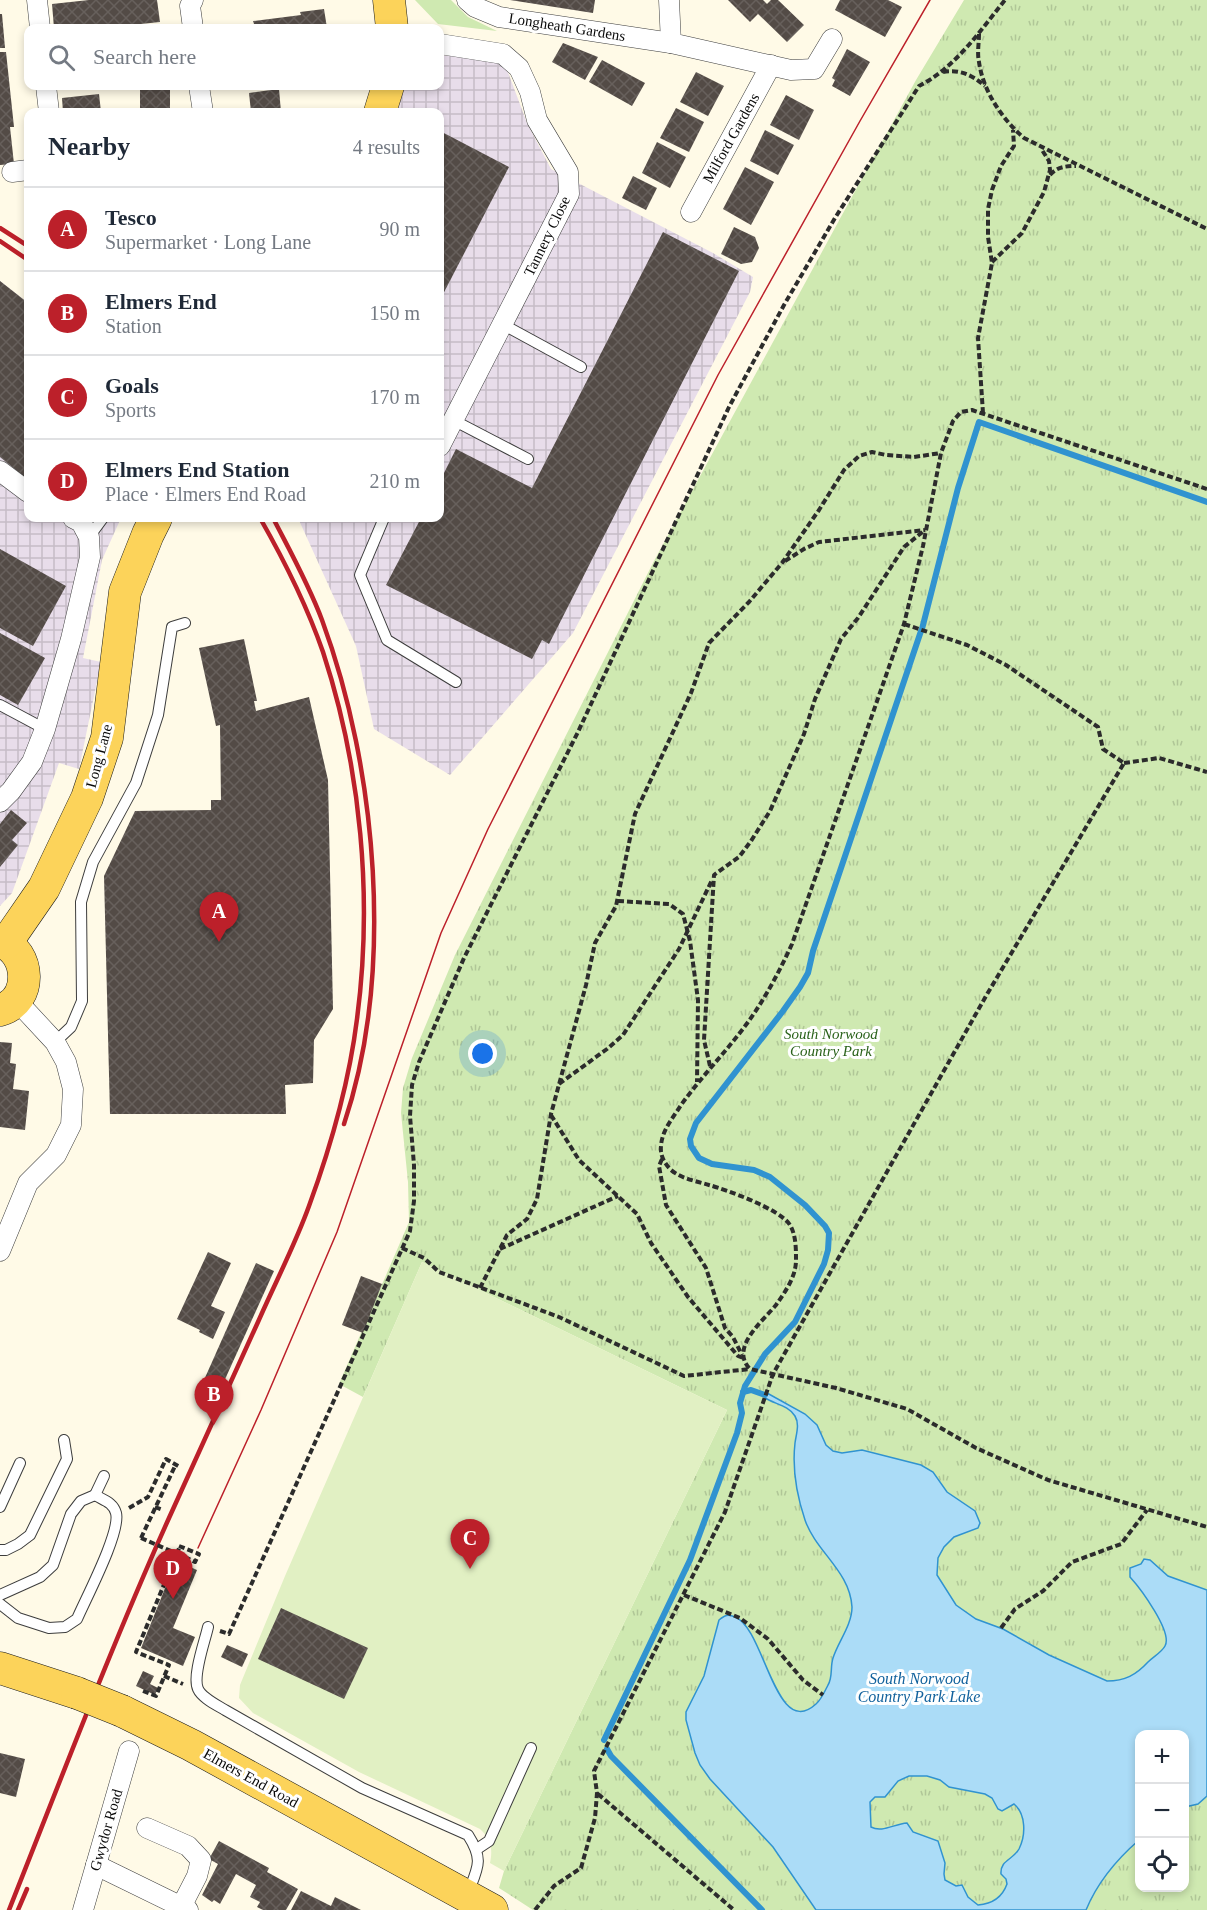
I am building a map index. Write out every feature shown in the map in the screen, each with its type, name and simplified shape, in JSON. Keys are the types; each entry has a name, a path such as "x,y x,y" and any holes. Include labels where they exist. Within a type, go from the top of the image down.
{"main road":[{"path":"389,0 392,24"},
{"path":"381,108 387,90"},
{"name":"Long Lane","path":"3,942 44,888 87,798 107,738 125,592 154,522"},
{"path":"3,942 16,952 24,967 25,980 21,993 8,1005"},
{"name":"Elmers End Road","path":"0,1668 77,1693 122,1711 191,1745 480,1903"}],"street":[{"path":"37,0 40,24"},
{"path":"192,24 190,6 193,0"},
{"name":"Longheath Gardens","path":"467,0 475,7 499,16 671,43 791,70 814,69 832,39"},
{"path":"669,0 671,43"},
{"name":"Tannery Close","path":"444,45 502,54 519,68 530,92 537,120 568,172 569,194 444,438"},
{"name":"Milford Gardens","path":"691,212 771,65"},
{"path":"46,90 49,108"},
{"path":"199,90 202,108"},
{"path":"0,471 24,489"},
{"path":"0,802 32,762 45,729 71,639 90,557 89,537 81,522"},
{"path":"0,1251 28,1183 57,1155 71,1125 73,1089 66,1062 54,1042 8,1005"},
{"name":"Gwydor Road","path":"83,1910 129,1751"},
{"path":"96,1865 184,1908 201,1860 188,1846 147,1828"}],"lane":[{"path":"502,324 581,367"},
{"path":"453,420 528,459"},
{"path":"89,537 100,522"},
{"path":"382,522 360,574 387,640 456,682"},
{"path":"54,1042 71,1027 81,1001 81,902 93,862 136,783 158,715 172,627 185,622"},
{"path":"0,705 45,729"},
{"path":"0,1550 6,1550 30,1535 67,1459 64,1440"},
{"path":"0,1507 20,1463"},
{"path":"0,1595 40,1577 52,1565 71,1514 81,1501 95,1495 104,1476"},
{"path":"0,1604 18,1618 49,1628 65,1627 77,1619 112,1538 117,1515 112,1504 95,1495"},
{"path":"208,1627 196,1678 198,1689 225,1710 362,1788 468,1835 477,1848 480,1863 480,1903"},
{"path":"477,1848 489,1841 531,1748"}],"path":[{"path":"208,1627 229,1634 410,1231 414,1201 414,1165 410,1116 412,1085 419,1062 464,958 578,732 729,407 835,218 919,86 941,72 979,33 1005,0"},
{"path":"979,33 978,62 986,86 1000,112 1013,129 1040,147 1207,229"},
{"path":"941,72 956,70 986,86"},
{"path":"983,413 978,338 992,262 988,237 988,209 1001,166 1014,146 1013,129"},
{"path":"1040,147 1049,161 1049,177"},
{"path":"992,262 1022,232 1054,170 1066,166 1079,166"},
{"path":"750,1369 733,1337 725,1328 706,1268 666,1205 659,1166 662,1159 661,1145 666,1127 710,1066 754,1014 783,963 904,624 941,453 953,421 962,412 972,410 1207,489"},
{"path":"480,1288 507,1235 527,1220 537,1199 551,1114 595,943 618,901 635,814 691,693 709,643 782,563 844,470 859,456 872,452 914,456 941,453"},
{"path":"782,563 819,542 926,530"},
{"path":"559,1084 600,1055 623,1035 679,949 714,875 739,857 770,811 804,734 815,699 841,639 858,618 904,546 926,530"},
{"path":"904,624 967,645 1006,665 1098,727 1103,749 1124,763 1159,758 1207,772"},
{"path":"535,1910 554,1886 582,1868 596,1818 597,1793 594,1771 600,1755 616,1729 725,1512 772,1374 986,996 1124,763"},
{"path":"710,1066 704,1040 714,875"},
{"path":"618,901 669,904 683,914 699,1000 697,1083"},
{"path":"551,1114 579,1160 637,1214 651,1243 688,1297 723,1340 738,1356 743,1358"},
{"path":"662,1159 680,1177 726,1190 778,1214 792,1230 796,1268 789,1285 776,1305 752,1331 743,1350 743,1358"},
{"path":"499,1249 618,1196"},
{"path":"402,1248 424,1258 439,1272 559,1317 684,1376 750,1369 836,1388 907,1409 976,1448 1048,1480 1207,1527"},
{"path":"117,1515 148,1497 166,1459 178,1465 141,1538 187,1558 195,1562 199,1554 179,1546 135,1652 169,1665 164,1676"},
{"path":"155,1507 163,1510"},
{"path":"1000,1628 1016,1609 1043,1591 1072,1562 1121,1544 1148,1510"},
{"path":"684,1595 740,1618 768,1639 803,1680 823,1695"},
{"path":"597,1793 734,1910"}],"shaded area":[{"path":"444,55 487,58 506,67 527,123 551,169 713,253 753,277 750,292 573,633 450,775 374,729 356,646 300,522 444,522 444,108 393,108 399,90 444,90"},
{"path":"0,281 24,300 24,522 119,522 102,560 83,658 101,662 79,769 59,763 12,893 0,906"}],"green space":[{"path":"415,0 451,0 468,17 497,31 444,24 438,24"},
{"name":"South Norwood Country Park","path":"964,0 1207,0 1207,1910 533,1910 499,1888 504,1871 727,1410 422,1262 363,1397 339,1384 409,1222 408,1182 401,1113 403,1088 412,1058 455,955 654,561 916,80"},
{"path":"422,1262 727,1410 504,1871 490,1863 490,1844 480,1829 359,1772 253,1713 239,1698 240,1685 285,1576"}],"water":[{"name":"South Norwood Country Park Lake","path":"767,1393 805,1414 817,1425 826,1445 833,1451 842,1453 862,1450 921,1465 933,1472 947,1492 975,1511 980,1523 978,1528 954,1537 944,1547 938,1558 937,1575 956,1605 976,1619 1003,1629 1049,1655 1107,1681 1119,1680 1134,1674 1165,1646 1166,1639 1160,1621 1148,1600 1130,1577 1130,1568 1141,1564 1144,1559 1150,1560 1168,1576 1207,1590 1207,1796 1198,1804 1189,1806 1189,1730 1135,1730 1135,1844 1108,1872 1086,1910 816,1910 773,1847 710,1779 700,1765 686,1720 686,1712 704,1676 719,1620 730,1616 745,1625 755,1640 780,1696 790,1708 802,1711 816,1704 826,1690 833,1658 851,1614 850,1594 845,1583 810,1531 802,1511 795,1472 796,1419 789,1410 765,1398","holes":["909,1776 927,1776 940,1780 949,1787 985,1794 992,1798 998,1809 1002,1811 1014,1804 1021,1813 1024,1825 1021,1843 1016,1853 1001,1869 1001,1874 1007,1884 999,1897 992,1902 978,1905 968,1897 962,1885 956,1886 945,1880 945,1863 938,1841 913,1832 907,1823 884,1829 871,1827 870,1802 875,1797 885,1797 898,1781"]}],"building":[{"path":"89,0 157,0 160,22 54,24 52,4"},
{"path":"510,0 595,0 593,13"},
{"path":"728,0 763,0 767,4 771,0 778,0 804,25 787,42 758,14 750,22"},
{"path":"840,0 888,0 902,7 885,37 835,10"},
{"path":"324,9 326,24 254,24 253,21 301,15 300,12"},
{"path":"0,14 2,14 5,48 0,48"},
{"path":"563,43 598,57 585,80 552,62"},
{"path":"847,49 870,62 850,96 832,86 835,80 832,78"},
{"path":"0,52 6,52 14,127 10,127 14,164 0,165"},
{"path":"602,60 645,83 632,106 589,82"},
{"path":"696,72 724,86 708,116 680,102"},
{"path":"140,90 170,90 170,108 140,108"},
{"path":"279,90 281,108 251,108 249,93"},
{"path":"99,94 101,108 63,108 62,98"},
{"path":"786,95 814,110 799,140 770,125"},
{"path":"676,108 704,122 689,152 660,138"},
{"path":"765,130 794,145 778,175 750,161"},
{"path":"444,133 509,167 444,292"},
{"path":"657,142 686,157 670,188 642,173"},
{"path":"745,167 774,182 751,225 723,209"},
{"path":"633,176 657,188 646,210 622,198"},
{"path":"734,227 755,237 759,248 752,262 741,264 721,254"},
{"path":"663,232 739,271 549,644 542,640 532,659 386,585 419,522 444,522 444,473 456,449 532,488"},
{"path":"0,281 24,300 24,477 0,457"},
{"path":"0,549 66,586 33,646 0,628"},
{"path":"0,633 45,658 18,705 0,695"},
{"path":"244,639 257,701 254,701 256,711 309,697 328,780 333,1009 314,1040 313,1083 285,1085 286,1114 110,1114 104,876 135,811 211,810 211,800 221,800 220,725 216,726 199,648"},
{"path":"11,810 27,823 12,840 18,845 0,867 0,824"},
{"path":"0,1042 12,1043 10,1063 16,1064 13,1089 29,1091 25,1130 0,1127"},
{"path":"208,1252 231,1263 211,1306 225,1312 213,1339 177,1319"},
{"path":"256,1263 274,1271 217,1397 200,1389"},
{"path":"361,1276 382,1284 363,1333 342,1325"},
{"path":"176,1561 197,1570 173,1628 195,1637 183,1666 141,1648"},
{"path":"281,1608 368,1648 344,1699 258,1659"},
{"path":"227,1645 248,1654 242,1667 221,1657"},
{"path":"143,1671 154,1676 150,1684 158,1688 155,1695 136,1686"},
{"path":"0,1753 25,1759 16,1797 0,1793"},
{"path":"219,1841 269,1868 267,1872 298,1889 286,1910 263,1910 257,1907 260,1902 250,1897 256,1885 236,1874 220,1904 202,1895 218,1864 209,1859"},
{"path":"301,1891 331,1906 335,1897 361,1910 291,1910"}],"waterway":[{"path":"922,629 958,488 979,422 1207,502"},
{"path":"604,1740 690,1560 737,1433 742,1413 740,1403 745,1386 765,1354 795,1322 824,1264 828,1250 829,1233 805,1205 770,1177 754,1170 712,1164 699,1158 691,1146 690,1139 696,1123 783,1011 808,973 813,951 921,631"},
{"path":"743,1392 751,1390 765,1395"},
{"path":"607,1749 611,1756 762,1910"}],"tram line":[{"path":"198,1548 261,1410 337,1232 441,933 488,829 718,375 930,0"}],"railway":[{"path":"0,228 24,243"},
{"path":"0,241 24,257"},
{"path":"9,1910 127,1615 303,1221 332,1137 354,1043 362,973 363,880 355,787 347,741 317,635 278,550 262,522"},
{"path":"275,522 322,620 341,678 356,740 367,805 373,871 374,937 370,1002 360,1065 344,1124"},
{"path":"18,1910 27,1889"}],"place":[{"name":"Tesco","path":"219,942"},
{"name":"Elmers End","path":"214,1425"},
{"name":"Goals","path":"470,1569"},
{"name":"Elmers End Station","path":"173,1599"}]}
